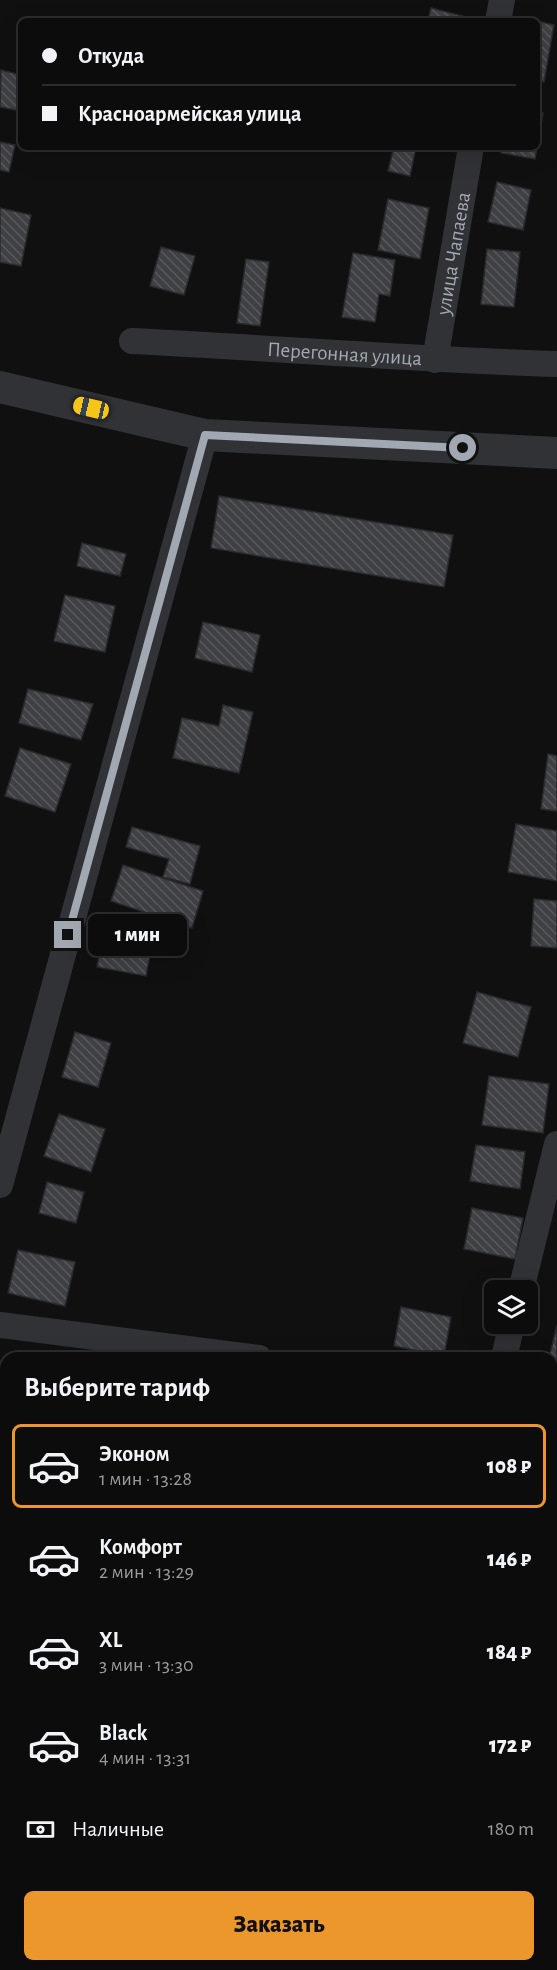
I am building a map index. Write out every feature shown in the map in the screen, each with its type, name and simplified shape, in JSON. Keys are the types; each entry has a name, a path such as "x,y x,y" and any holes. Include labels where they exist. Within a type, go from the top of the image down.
{"street":[{"path":"499,18 502,0"},
{"name":"улица Чапаева","path":"435,360 470,150"},
{"name":"Перегонная улица","path":"132,341 326,351 435,360 557,364"},
{"path":"0,387 205,435 557,453"},
{"path":"0,1185 205,435"},
{"path":"523,1280 557,1144"},
{"path":"0,1325 212,1352"},
{"path":"505,1352 509,1334"}],"building":[{"path":"431,8 470,18 429,18"},
{"path":"540,22 554,25 544,82 540,81"},
{"path":"1,70 18,74 18,110 0,107"},
{"path":"540,112 543,113 540,130"},
{"path":"0,142 15,145 9,172 0,170"},
{"path":"393,150 415,150 410,176 388,171"},
{"path":"502,150 537,150 535,159 501,153"},
{"path":"497,182 531,190 523,230 488,222"},
{"path":"388,199 429,208 420,259 378,250"},
{"path":"0,208 31,215 21,266 0,262"},
{"path":"161,247 195,256 184,295 150,286"},
{"path":"487,249 520,252 514,307 481,304"},
{"path":"353,253 395,260 390,296 379,294 375,322 342,317"},
{"path":"246,259 269,262 260,326 237,323"},
{"path":"219,496 453,535 444,587 211,548"},
{"path":"82,543 126,554 120,576 77,566"},
{"path":"65,595 115,606 105,652 54,641"},
{"path":"203,622 260,635 252,672 195,658"},
{"path":"28,689 93,704 81,740 19,723"},
{"path":"223,705 253,712 239,773 173,758 182,718 219,726"},
{"path":"20,748 71,764 55,812 5,796"},
{"path":"548,754 557,756 557,811 541,809"},
{"path":"516,824 557,831 557,881 508,872"},
{"path":"132,827 200,846 190,884 163,877 169,859 126,847"},
{"path":"123,865 203,891 192,928 111,901"},
{"path":"534,899 557,901 557,948 531,946"},
{"path":"104,930 153,939 146,976 97,967"},
{"path":"477,992 531,1007 518,1057 463,1043"},
{"path":"75,1032 111,1043 98,1087 62,1077"},
{"path":"489,1076 549,1084 543,1133 482,1125"},
{"path":"59,1114 105,1129 91,1172 44,1156"},
{"path":"476,1145 525,1152 520,1189 470,1181"},
{"path":"47,1182 84,1192 76,1223 39,1213"},
{"path":"472,1208 523,1218 515,1259 464,1249"},
{"path":"18,1250 75,1262 65,1306 8,1293"},
{"path":"401,1307 451,1317 445,1352 424,1352 394,1346"},
{"path":"557,1325 557,1352 550,1352"}],"route":[{"path":"68,935 205,435 463,448"}]}
